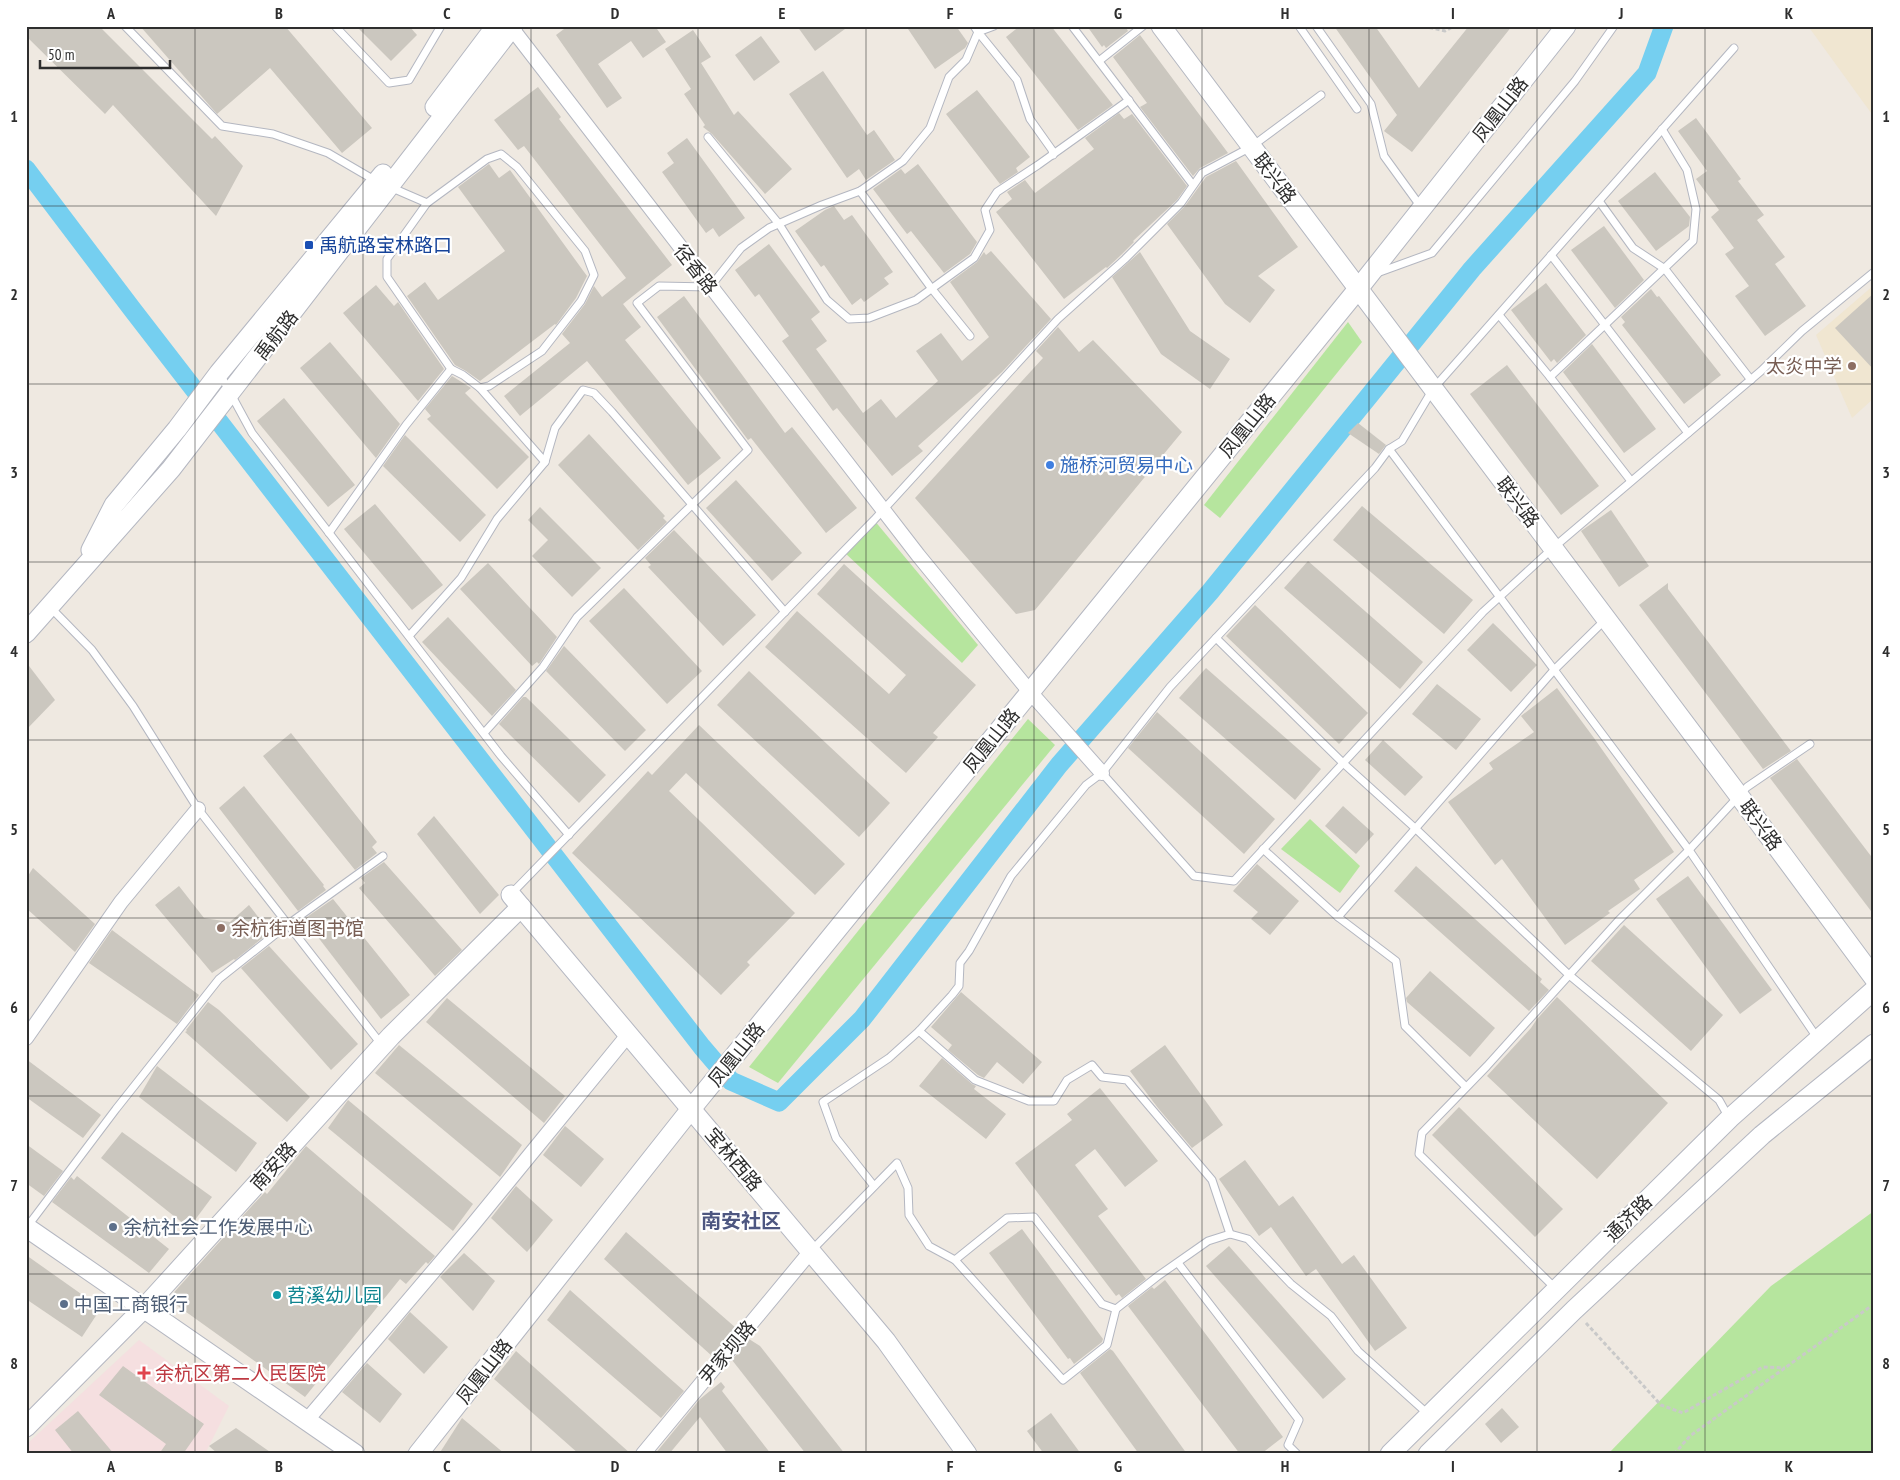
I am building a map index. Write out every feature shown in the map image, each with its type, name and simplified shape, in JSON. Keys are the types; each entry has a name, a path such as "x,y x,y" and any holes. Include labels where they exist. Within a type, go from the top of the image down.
{"street":[{"name":"联兴路","path":"1161,26 1251,147 1363,282 1382,321 1874,978"},
{"name":"凤凰山路","path":"418,1454 714,1080 1363,282 1566,26"},
{"name":"禹航路","path":"26,633 171,469 229,395 384,184 507,27"},
{"name":"径香路","path":"507,27 883,511 1030,692 1102,773"},
{"name":"禹航路","path":"26,618 42,609 86,559 114,504 177,429 216,377 384,184"},
{"path":"26,1038 121,902 198,809"},
{"name":"宝林西路","path":"516,901 886,1341 968,1454"},
{"name":"南安路","path":"26,1427 144,1308 516,901"},
{"name":"通济路","path":"1390,1454 1730,1118 1874,990"},
{"path":"307,1420 477,1219 628,1034"},
{"name":"通济路","path":"1428,1454 1574,1310 1762,1135 1874,1044"},
{"path":"26,1228 355,1454"},
{"name":"尹家坝路","path":"643,1454 811,1251"}],"lane":[{"path":"125,26 222,126 273,134 328,153 384,184 427,204"},
{"path":"335,26 389,83 409,80 441,26"},
{"path":"976,29 994,26"},
{"path":"1072,26 1194,185"},
{"path":"1099,61 1143,26"},
{"path":"1299,26 1357,109"},
{"path":"1316,26 1371,104 1384,156 1422,209"},
{"path":"1363,282 1432,253 1575,80 1614,26"},
{"path":"976,29 1017,80 1030,119 1052,150 1053,155"},
{"path":"484,733 543,667 577,617 748,450 637,303 659,286 710,287 741,248 769,228 860,191 903,161 930,128 949,77 966,60 976,29"},
{"path":"874,1186 836,1138 823,1102 889,1058 919,1031 959,986 960,963 1011,876 1086,786 1102,773 1170,687 1375,468 1389,449 1402,441 1431,386 1499,315 1734,48"},
{"path":"516,901 542,863 883,511 1058,319 1125,259 1180,203 1202,173 1251,147 1322,95"},
{"path":"708,137 779,224 828,300 849,319 869,318 916,300 974,258 990,230 985,210 997,192 1053,155 1129,100"},
{"path":"1550,377 1693,241 1696,209 1687,170 1662,129"},
{"path":"480,388 489,386 542,351 581,301 594,275 585,251 517,167 501,154 487,159 427,204 387,259 387,277 450,368 480,388 545,462"},
{"path":"860,191 932,289 970,336"},
{"path":"1599,201 1633,248 1665,268 1751,380"},
{"path":"1551,255 1688,433"},
{"path":"1102,773 1194,876 1234,880 1476,620 1499,598 1553,548 1751,380 1802,331 1874,272"},
{"path":"1499,315 1550,377 1631,482"},
{"path":"329,533 406,425 450,368"},
{"path":"216,377 252,433 329,533 501,756 569,835"},
{"path":"409,636 461,578 497,519 545,462 554,428 583,390 594,393 693,504 785,612"},
{"path":"1389,449 1689,850 1818,1040"},
{"path":"49,607 92,650 133,706 198,809 382,1046"},
{"path":"1338,916 1554,670 1606,619"},
{"path":"1216,638 1343,763 1416,829 1568,974 1719,1100 1730,1118"},
{"path":"1556,1289 1419,1154 1422,1133 1568,974 1740,797 1747,787 1810,744"},
{"path":"1263,850 1338,916 1396,961 1405,1026 1466,1087"},
{"path":"26,1228 116,1109 219,979 287,925 383,856"},
{"path":"919,1031 975,1080 1029,1100 1054,1102 1067,1080 1092,1065 1102,1076 1128,1080 1212,1180 1230,1234"},
{"path":"811,1251 897,1164 908,1188 909,1215 929,1246 955,1260 1063,1380 1107,1345 1116,1309 1208,1241 1230,1234 1248,1239 1291,1284 1331,1316 1358,1351 1430,1415"},
{"path":"955,1260 1007,1218 1034,1217 1102,1304 1116,1309"},
{"path":"1178,1263 1299,1420 1288,1445 1296,1454"}],"path":[{"path":"1423,26 1445,31 1454,26"},
{"path":"1674,1454 1690,1436 1874,1304"},
{"path":"1574,1310 1660,1405 1683,1413 1762,1366 1785,1368"}],"shaded area":[{"path":"1808,26 1874,26 1874,117"},
{"name":"太炎中学","path":"1874,285 1874,398 1852,418 1816,335"},
{"name":"余杭区第二人民医院","path":"139,1340 229,1406 205,1454 26,1454 26,1445"}],"green space":[{"path":"1348,322 1362,342 1220,518 1204,505"},
{"path":"874,520 978,645 962,663 844,552"},
{"path":"1028,719 1055,745 778,1083 749,1067"},
{"path":"1310,819 1360,866 1340,893 1281,849"},
{"path":"1874,1211 1874,1454 1608,1454 1771,1286"}],"building":[{"path":"26,26 99,26 212,139 215,136 243,166 216,216 113,105 105,114 26,36"},
{"path":"140,26 285,26 372,128 342,153 270,68 217,114"},
{"path":"356,26 409,26 417,35 391,61"},
{"path":"568,26 655,26 666,42 643,58 631,41 598,64 622,98 607,108 556,35"},
{"path":"797,26 849,26 815,51"},
{"path":"906,26 956,26 968,43 965,48 935,69"},
{"path":"1020,26 1051,26 1113,105 1078,130 1006,37"},
{"path":"1087,26 1125,26 1128,31 1106,48 1104,45 1102,47"},
{"path":"1334,26 1375,26 1419,88 1469,26 1512,26 1412,152 1384,131 1397,115"},
{"path":"693,30 711,57 701,63 734,115 738,111 792,169 765,194 712,134 703,127 705,125 684,94 691,89 665,49"},
{"path":"1140,35 1228,153 1200,168 1193,176 1140,107 1147,103 1113,57"},
{"path":"761,36 780,62 754,81 735,55"},
{"path":"823,71 867,135 874,130 895,160 866,180 859,169 847,178 789,94"},
{"path":"538,87 561,117 559,119 672,265 623,304 641,327 625,340 721,458 688,485 587,361 520,416 504,396 570,343 562,334 585,304 594,286 602,297 626,278 524,146 518,150 494,120"},
{"path":"977,90 1030,157 1016,168 1018,172 1000,184 946,114"},
{"path":"1119,113 1124,119 1132,114 1187,186 1177,200 1107,268 1064,299 996,212 1012,199 1007,192 1025,180 1035,193 1094,149 1085,138"},
{"path":"1696,118 1741,179 1738,181 1764,215 1757,220 1785,257 1775,264 1806,306 1765,336 1735,296 1749,286 1725,254 1734,248 1711,217 1719,210 1696,179 1707,171 1678,131"},
{"path":"687,138 745,218 719,237 713,228 706,233 662,172 674,163 667,153"},
{"path":"1236,161 1298,247 1258,276 1275,290 1250,323 1225,304 1167,224 1185,206 1206,177"},
{"path":"489,164 499,178 510,170 587,276 576,298 556,325 480,381 455,365 407,296 425,282 438,300 505,251 458,187"},
{"path":"918,164 977,242 970,254 944,273 911,231 907,234 873,189 901,169 905,174"},
{"path":"1655,172 1690,217 1689,226 1656,251 1618,201"},
{"path":"834,206 844,220 852,215 893,272 884,278 889,284 864,302 861,298 852,305 824,265 821,267 795,231"},
{"path":"1604,226 1644,280 1615,308 1571,250"},
{"path":"769,244 820,312 811,319 827,341 816,349 863,413 881,399 896,418 938,381 916,351 941,333 962,361 989,337 950,282 977,262 984,252 986,255 991,251 1051,319 1002,372 918,446 923,451 892,476 837,408 833,411 782,341 789,336 759,294 755,297 735,270"},
{"path":"1140,252 1190,331 1230,359 1210,389 1161,354 1112,277"},
{"path":"1546,283 1586,335 1557,363 1554,359 1551,362 1511,310"},
{"path":"376,285 394,306 398,302 444,369 418,401 343,313"},
{"path":"1651,289 1657,297 1659,296 1721,375 1684,404 1622,325 1625,322 1621,317"},
{"path":"1874,293 1874,370 1835,328"},
{"path":"684,296 785,433 792,427 857,508 826,533 751,438 748,440 657,317"},
{"name":"施桥河贸易中心","path":"1058,327 1079,352 1093,340 1182,432 1035,610 1016,614 915,498 1043,358 1036,351"},
{"path":"330,342 400,424 376,458 300,368"},
{"path":"1592,344 1656,429 1624,453 1563,372"},
{"path":"1507,365 1599,486 1561,515 1470,394"},
{"path":"452,376 471,388 465,393 529,457 497,489 427,419 431,416 425,409"},
{"path":"284,398 355,485 328,507 257,421"},
{"path":"1358,423 1386,445 1379,454 1348,433"},
{"path":"589,434 665,516 663,518 667,522 638,550 558,465"},
{"path":"405,435 486,515 460,542 383,466"},
{"path":"736,480 802,553 772,581 706,508"},
{"path":"375,504 443,585 412,610 344,529"},
{"path":"1362,506 1473,600 1444,634 1333,540"},
{"path":"540,507 601,568 572,597 532,556 548,540 528,520"},
{"path":"1611,510 1649,566 1619,587 1581,531"},
{"path":"674,530 756,615 723,646 648,567 651,565 645,558"},
{"path":"1308,561 1423,662 1400,689 1284,588"},
{"path":"488,563 557,637 539,664 537,662 532,666 460,589"},
{"path":"844,564 976,685 933,733 938,737 906,773 765,647 797,611 889,694 906,675 817,594"},
{"path":"1668,583 1668,589 1791,751 1763,769 1639,605"},
{"path":"624,588 702,671 667,704 589,621"},
{"path":"1255,605 1368,713 1339,744 1226,636"},
{"path":"448,617 516,690 492,716 422,642"},
{"path":"1493,623 1537,665 1511,692 1467,650"},
{"path":"564,646 646,730 625,751 546,671"},
{"path":"26,662 55,700 26,730"},
{"path":"1206,668 1321,769 1295,800 1179,698"},
{"path":"749,671 890,803 859,837 717,705"},
{"path":"1437,684 1481,719 1456,750 1412,714"},
{"path":"1557,688 1674,852 1634,880 1640,889 1608,911 1610,913 1565,945 1502,859 1495,865 1448,802 1493,769 1489,763 1534,732 1521,716"},
{"path":"523,697 526,697 606,775 579,803 499,724"},
{"path":"1157,712 1275,819 1244,854 1128,748"},
{"path":"699,725 845,864 815,895 686,773 669,791 795,913 747,962 750,965 721,995 572,853 648,771 652,775"},
{"path":"291,733 377,842 372,847 377,853 355,870 263,756"},
{"path":"1383,740 1423,777 1405,796 1365,760"},
{"path":"1797,759 1874,860 1874,915 1770,778"},
{"path":"244,786 324,885 326,890 298,911 219,808"},
{"path":"1343,806 1374,834 1356,854 1325,826"},
{"path":"434,816 499,895 480,914 417,834"},
{"path":"384,862 462,950 435,976 359,888 365,883 361,878"},
{"path":"1257,864 1299,901 1270,935 1251,919 1258,912 1233,891"},
{"path":"1416,866 1542,979 1540,982 1549,990 1529,1011 1394,891"},
{"path":"33,868 95,924 75,952 26,908 26,879"},
{"path":"1688,876 1772,990 1740,1014 1656,899"},
{"name":"余杭街道图书馆","path":"179,886 204,918 230,922 249,905 270,932 235,960 212,973 155,905"},
{"path":"333,899 410,995 381,1019 304,919"},
{"path":"1624,925 1723,1015 1691,1051 1591,961"},
{"path":"112,930 199,995 177,1024 89,963"},
{"path":"269,946 358,1044 331,1070 241,968"},
{"path":"1430,971 1495,1028 1470,1057 1407,1002 1406,998"},
{"path":"961,992 1042,1062 1023,1084 997,1062 984,1078 978,1075 948,1050 952,1045 931,1027"},
{"path":"1557,997 1668,1103 1597,1179 1487,1076"},
{"path":"447,998 565,1096 544,1123 426,1022"},
{"path":"208,1002 219,1010 310,1097 287,1122 185,1032"},
{"path":"399,1045 522,1145 500,1177 375,1073"},
{"path":"1165,1045 1223,1125 1192,1148 1130,1071"},
{"path":"942,1058 976,1086 974,1089 1006,1114 986,1139 919,1086"},
{"path":"26,1059 101,1115 83,1138 26,1097"},
{"path":"157,1066 257,1143 236,1172 139,1097"},
{"path":"1100,1088 1158,1161 1125,1187 1095,1149 1075,1165 1108,1209 1098,1216 1146,1279 1122,1298 1119,1294 1116,1296 1015,1163 1072,1120 1067,1114"},
{"path":"348,1100 473,1204 453,1231 328,1128"},
{"path":"1459,1107 1563,1209 1535,1237 1432,1135"},
{"path":"565,1126 604,1159 581,1187 543,1155"},
{"path":"122,1132 212,1197 189,1228 101,1158"},
{"path":"26,1144 63,1171 44,1196 26,1183"},
{"name":"苕溪幼儿园","path":"306,1146 435,1256 428,1264 426,1262 406,1284 400,1279 305,1397 168,1299 265,1192 267,1194"},
{"path":"1245,1160 1279,1206 1293,1196 1342,1264 1354,1255 1407,1328 1375,1351 1316,1269 1306,1276 1271,1227 1259,1236 1219,1179"},
{"name":"余杭社会工作发展中心","path":"77,1176 169,1249 149,1273 52,1202 71,1177 74,1180"},
{"path":"516,1186 553,1220 527,1252 491,1218"},
{"path":"1022,1229 1103,1339 1102,1342 1074,1364 1070,1358 1068,1359 989,1253"},
{"path":"626,1232 736,1328 712,1356 604,1259"},
{"path":"1229,1246 1346,1379 1323,1399 1206,1266"},
{"path":"464,1253 495,1281 473,1311 440,1277"},
{"name":"中国工商银行","path":"26,1255 101,1308 82,1337 26,1299"},
{"path":"1165,1280 1283,1437 1261,1454 1240,1454 1128,1306 1152,1287 1154,1289"},
{"path":"570,1290 684,1391 661,1418 547,1320"},
{"path":"410,1312 448,1347 424,1374 388,1339"},
{"path":"749,1339 760,1346 845,1454 806,1454 732,1360"},
{"path":"1110,1349 1187,1454 1139,1454 1080,1373"},
{"path":"516,1351 631,1454 579,1454 494,1379"},
{"path":"367,1363 402,1394 380,1423 342,1392"},
{"path":"123,1366 204,1424 183,1454 159,1454 166,1444 99,1395"},
{"path":"721,1382 725,1387 722,1391 771,1454 728,1454 700,1417 669,1454 655,1454 700,1399"},
{"path":"1502,1408 1519,1427 1501,1443 1485,1424"},
{"path":"78,1411 114,1454 74,1454 55,1430"},
{"path":"1051,1413 1081,1454 1044,1454 1027,1431"},
{"path":"462,1418 505,1454 439,1454"},
{"path":"236,1428 273,1454 218,1454 209,1446"}],"waterway":[{"path":"26,169 702,1047 731,1081 779,1102 862,1019 1059,765 1210,592 1472,269 1647,73 1664,26"}],"place":[{"name":"禹航路宝林路口","path":"309,245"},
{"name":"太炎中学","path":"1852,366"},
{"name":"施桥河贸易中心","path":"1050,465"},
{"name":"余杭街道图书馆","path":"221,928"},
{"name":"余杭社会工作发展中心","path":"113,1227"},
{"name":"苕溪幼儿园","path":"277,1295"},
{"name":"中国工商银行","path":"64,1304"},
{"name":"余杭区第二人民医院","path":"144,1373"}],"district":[{"name":"南安社区","path":"741,1221"}]}
